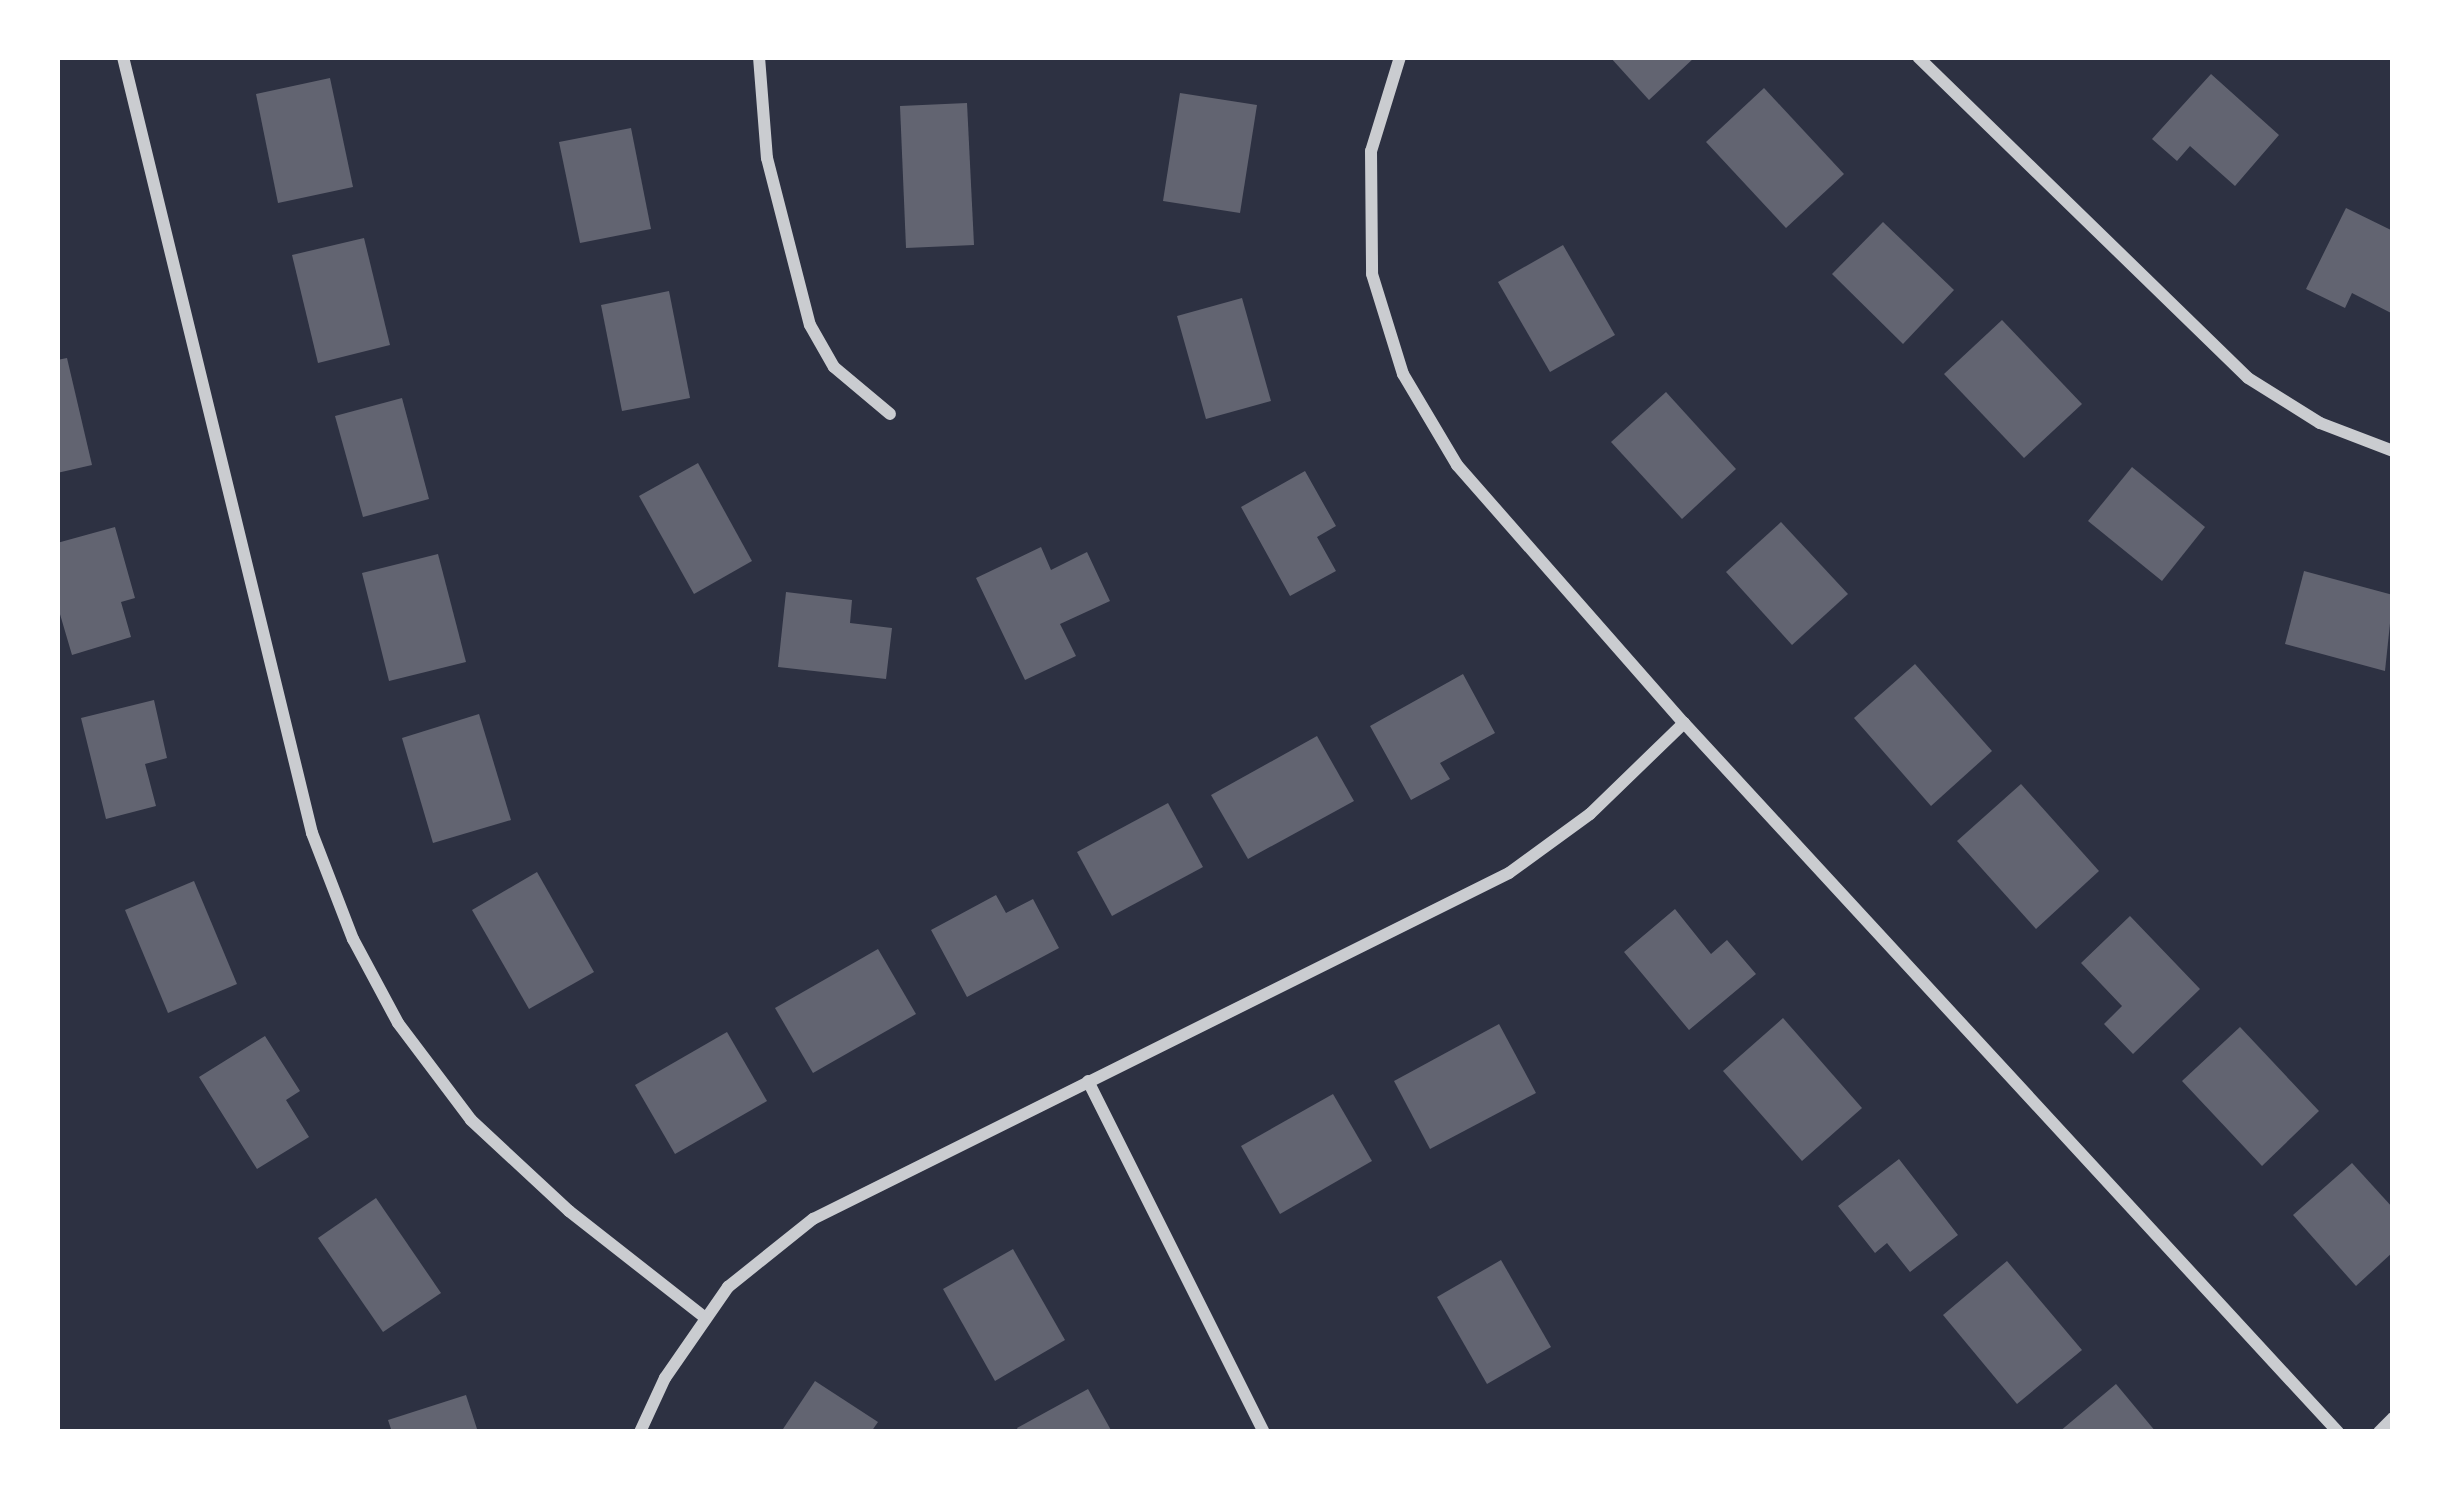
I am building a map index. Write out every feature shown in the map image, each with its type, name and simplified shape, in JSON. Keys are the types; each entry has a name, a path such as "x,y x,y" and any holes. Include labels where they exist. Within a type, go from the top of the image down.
{"street":[{"path":"123,57 312,833 353,939 398,1023 471,1120 569,1211 704,1317"},
{"path":"758,57 767,158 809,325 834,368 890,414"},
{"path":"1400,57 1371,151 1372,274 1403,374 1457,465 1684,723 2338,1432"},
{"path":"1918,57 2238,369 2307,417 2393,451"},
{"path":"640,1432 704,1317 728,1287 813,1219 1537,856 1684,723"},
{"path":"1088,1081 1264,1432"},
{"path":"2380,1432 2393,1418"}],"building":[{"path":"1610,57 1695,57 1649,100"},
{"path":"2211,74 2279,135 2235,186 2190,146 2177,161 2152,139"},
{"path":"330,78 353,187 278,203 256,94"},
{"path":"1764,88 1844,174 1786,228 1706,142"},
{"path":"1180,93 1257,105 1240,213 1163,201"},
{"path":"967,103 974,245 906,248 900,106"},
{"path":"631,128 651,229 580,243 559,142"},
{"path":"2346,208 2393,231 2393,314 2352,293 2345,308 2306,289"},
{"path":"1883,222 1954,290 1903,344 1832,274"},
{"path":"364,238 390,345 318,363 292,255"},
{"path":"1563,245 1615,335 1550,372 1498,282"},
{"path":"669,291 690,398 622,411 601,305"},
{"path":"1242,298 1271,401 1206,419 1177,316"},
{"path":"2002,320 2082,404 2024,458 1944,374"},
{"path":"67,358 92,465 57,473 57,360"},
{"path":"1666,392 1736,469 1682,519 1611,442"},
{"path":"402,398 429,499 363,517 335,416"},
{"path":"698,463 752,561 694,594 639,496"},
{"path":"2132,467 2205,527 2162,581 2088,521"},
{"path":"1305,471 1336,526 1317,537 1336,571 1290,596 1241,507"},
{"path":"1781,522 1848,594 1792,645 1726,572"},
{"path":"115,527 135,598 121,602 131,637 72,655 57,604 57,543"},
{"path":"1041,547 1051,570 1087,552 1110,601 1060,624 1076,656 1025,680 976,578"},
{"path":"438,554 466,662 389,681 362,573"},
{"path":"2304,571 2393,595 2385,671 2285,644"},
{"path":"786,592 852,600 850,623 892,628 886,679 778,667"},
{"path":"1915,664 1992,751 1931,806 1854,718"},
{"path":"1463,674 1495,733 1440,763 1450,779 1411,800 1370,726"},
{"path":"154,700 167,758 145,764 156,806 106,819 81,718"},
{"path":"479,714 511,820 433,843 402,738"},
{"path":"1317,736 1354,801 1248,859 1211,795"},
{"path":"2021,784 2099,871 2036,929 1957,841"},
{"path":"1168,803 1203,867 1112,916 1077,852"},
{"path":"537,872 594,972 529,1009 472,910"},
{"path":"194,881 237,984 168,1013 125,910"},
{"path":"996,895 1006,913 1033,899 1059,948 967,997 931,930"},
{"path":"1675,909 1711,954 1727,940 1756,974 1689,1030 1624,952"},
{"path":"2130,916 2200,989 2133,1054 2104,1024 2122,1006 2081,963"},
{"path":"878,949 916,1014 813,1073 775,1008"},
{"path":"1783,1018 1862,1108 1802,1161 1723,1071"},
{"path":"1499,1024 1536,1093 1430,1149 1394,1081"},
{"path":"2240,1027 2319,1111 2262,1166 2182,1081"},
{"path":"727,1032 767,1101 675,1154 635,1085"},
{"path":"265,1036 300,1091 286,1100 309,1137 257,1169 199,1077"},
{"path":"1333,1094 1372,1161 1280,1214 1241,1146"},
{"path":"1899,1159 1958,1235 1910,1272 1887,1243 1875,1253 1838,1206"},
{"path":"2352,1163 2393,1208 2393,1252 2356,1286 2293,1215"},
{"path":"376,1198 441,1293 383,1332 318,1238"},
{"path":"1013,1249 1065,1340 995,1381 943,1289"},
{"path":"1501,1260 1551,1347 1487,1384 1437,1297"},
{"path":"2007,1261 2082,1350 2017,1404 1943,1315"},
{"path":"815,1381 878,1422 871,1432 781,1432"},
{"path":"2116,1384 2156,1432 2059,1432"},
{"path":"1088,1389 1112,1432 1019,1432 1017,1428"},
{"path":"466,1395 478,1432 392,1432 388,1420"}]}
